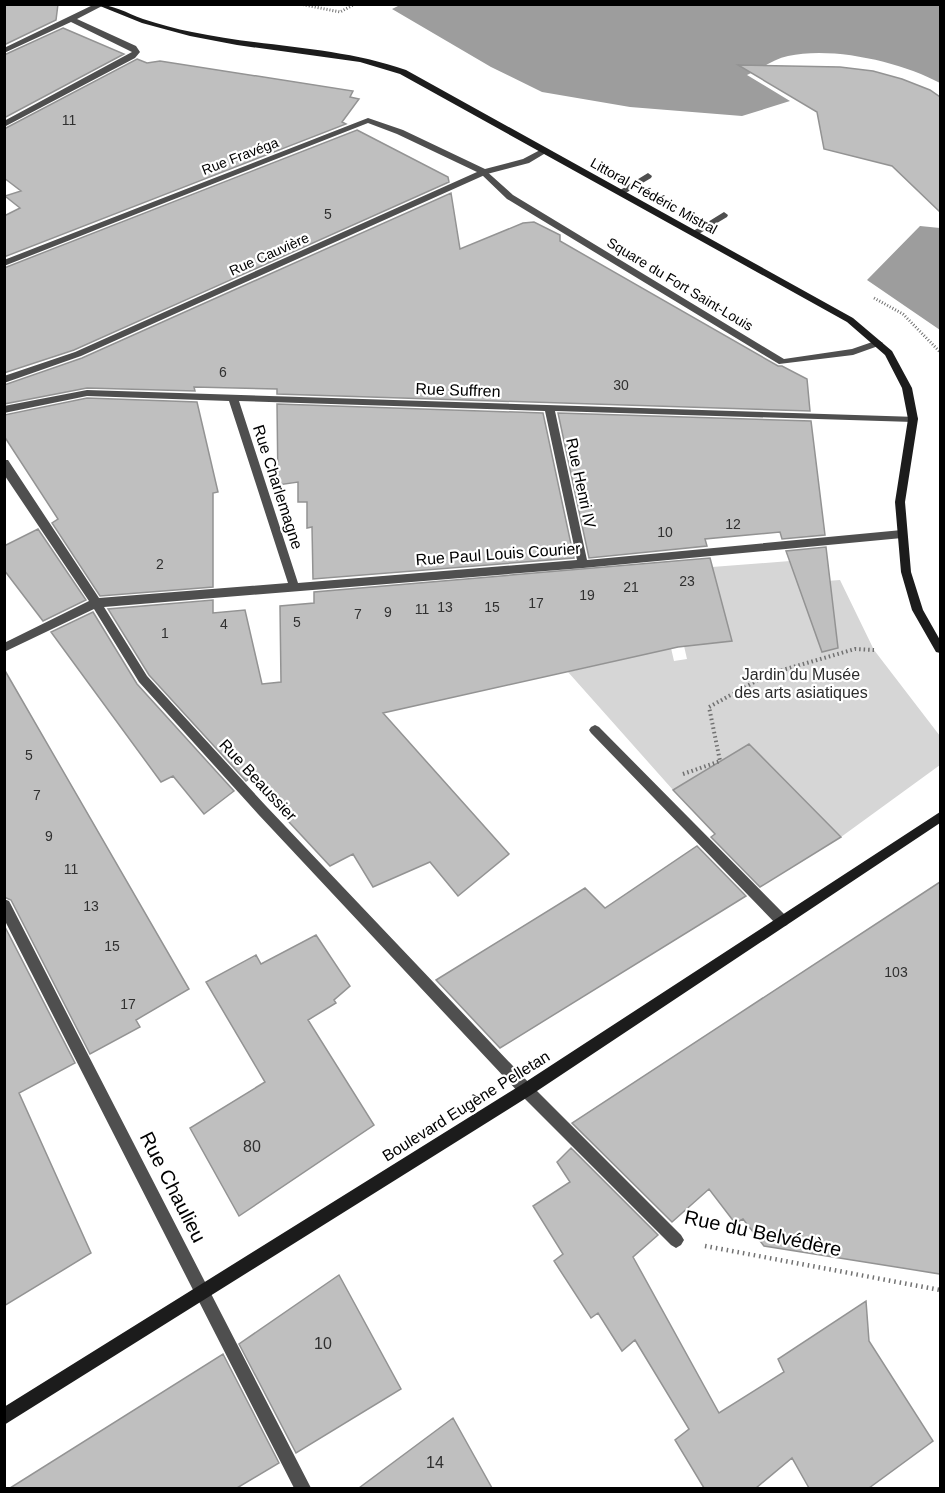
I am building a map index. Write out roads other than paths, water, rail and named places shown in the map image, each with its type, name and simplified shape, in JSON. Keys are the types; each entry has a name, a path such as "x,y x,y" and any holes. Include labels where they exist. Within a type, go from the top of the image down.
{"main road":[{"name":"Littoral Frédéric Mistral","path":"99,5 157,27 197,38 356,59 390,66 441,91 850,320 878,343 896,364 903,376 912,404 913,419 900,502 902,534 911,591 918,610 940,650"},
{"name":"Boulevard Eugène Pelletan","path":"4,1417 526,1090 940,817"}],"street":[{"path":"4,51 73,20 99,5"},
{"path":"4,125 134,54 136,50 133,48 73,20"},
{"name":"Rue Fravéga","path":"4,263 368,120 400,132 484,172"},
{"name":"Rue Cauvière","path":"4,381 78,354 484,172 526,161 545,151"},
{"name":"Square du Fort Saint-Louis","path":"484,172 510,197 782,362 853,352 878,343"},
{"path":"621,192 648,176"},
{"path":"694,233 724,215"},
{"name":"Rue Suffren","path":"4,410 87,393 913,419"},
{"name":"Rue Charlemagne","path":"233,397 294,586"},
{"name":"Rue Henri IV","path":"549,408 584,564"},
{"name":"Rue Beaussier","path":"4,463 96,603 143,680 526,1090"},
{"name":"Rue Paul Louis Courier","path":"96,603 584,564 902,534"},
{"path":"4,648 96,603"},
{"path":"595,730 782,921"},
{"name":"Rue Chaulieu","path":"4,905 303,1488"},
{"name":"Rue du Belvédère","path":"526,1090 676,1240"}],"park label":[{"name":"Jardin du Musée des arts asiatiques","path":"801,683"}]}
